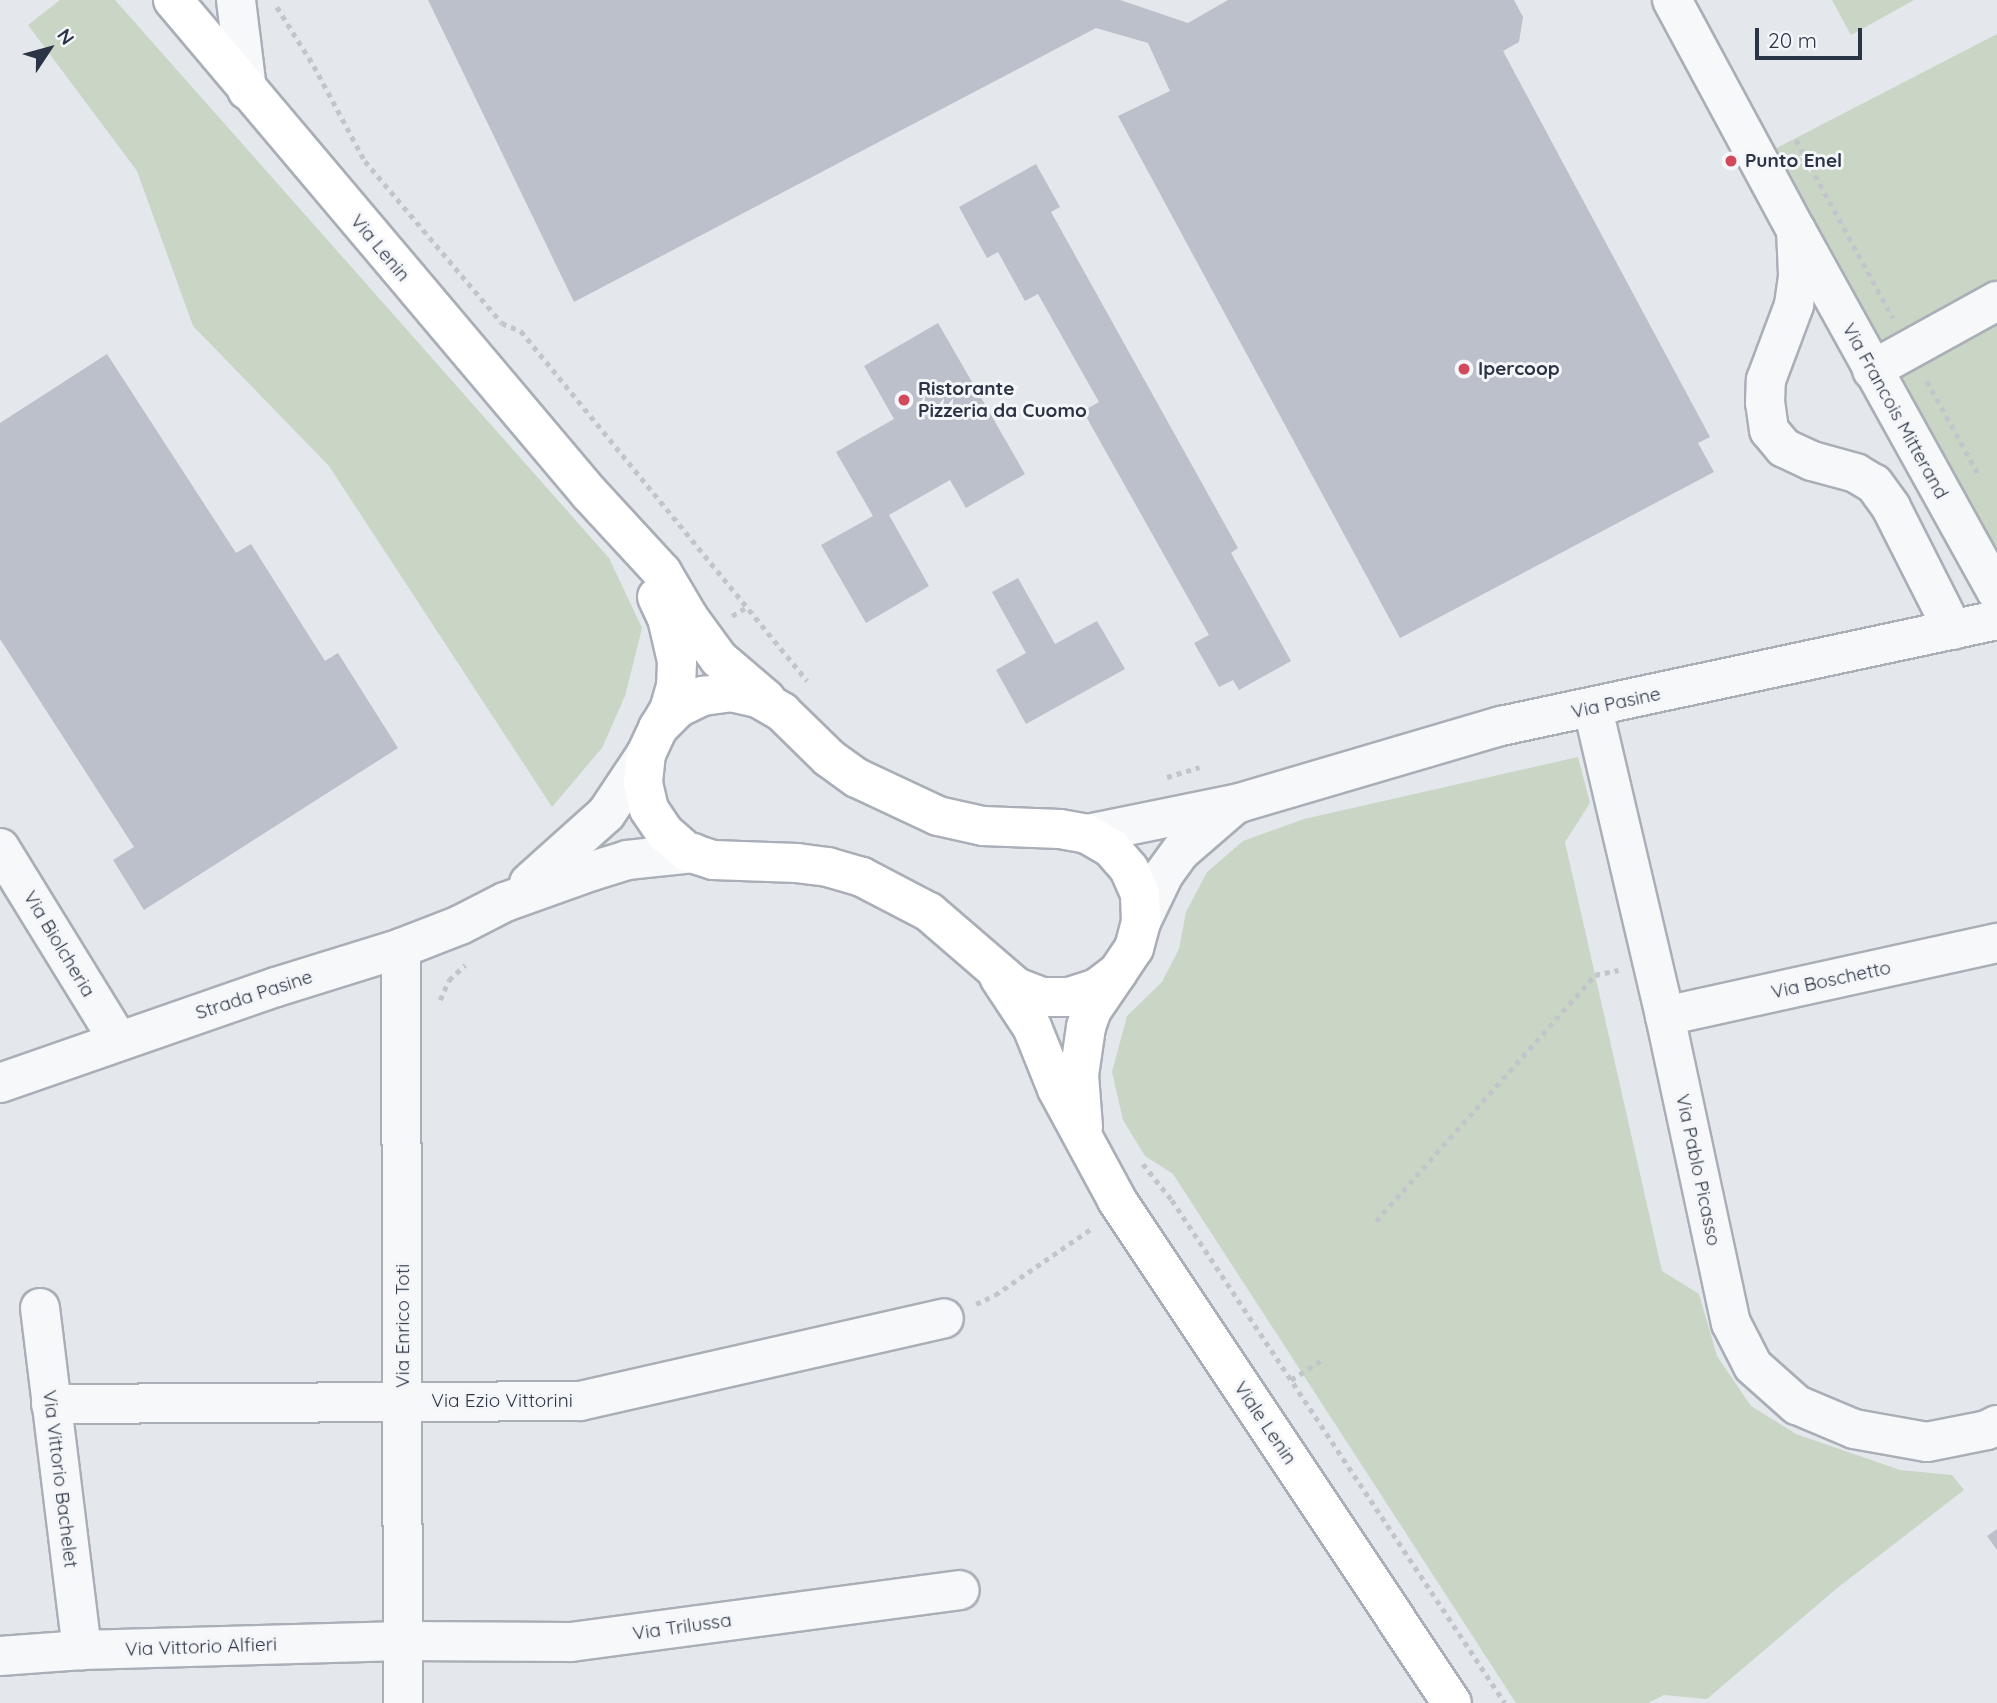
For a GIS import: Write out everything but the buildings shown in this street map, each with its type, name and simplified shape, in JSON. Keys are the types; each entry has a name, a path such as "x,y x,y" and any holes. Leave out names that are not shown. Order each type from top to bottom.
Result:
{"main road":[{"name":"Via Lenin","path":"173,0 589,493 662,572 700,635 719,659 782,712"},
{"name":"Via Lenin","path":"589,493 637,563 667,618 677,661 676,686 669,710 652,741"},
{"path":"1084,1139 1079,1075 1081,1048 1092,1010 1118,972 1134,948 1141,922 1140,894 1129,869 1111,848 1087,834 1060,829 983,826 938,816 857,778 829,758 782,712 758,698 731,692 712,695 678,708 652,741 643,782 649,809 665,833 694,853 713,860 828,867 862,877 929,912 1016,987 1042,997 1070,997 1097,988 1118,972"},
{"name":"Viale Lenin","path":"994,970 1032,1027 1057,1089 1112,1192 1452,1703"}],"street":[{"path":"236,0 247,90"},
{"name":"Via Francois Mitterand","path":"1672,0 1863,355 1997,592"},
{"name":"Via Francois Mitterand","path":"1796,230 1798,275 1789,317 1766,380 1765,402 1769,430 1784,448 1812,461 1856,473 1874,484 1902,530 1953,629"},
{"path":"1789,317 1812,315 1826,318 1863,355 1997,301"},
{"path":"1902,530 1922,543 1935,544 1948,536 1955,519"},
{"name":"Via Pasine","path":"1087,834 1239,803 1501,726 1593,709 1997,620"},
{"name":"Via Pablo Picasso","path":"1593,709 1653,961 1731,1323 1753,1366 1797,1405 1854,1429 1927,1442 1987,1430 1997,1425"},
{"path":"505,902 597,824 624,791 652,741"},
{"path":"1141,922 1164,874 1181,851 1239,803"},
{"name":"Via Biolcheria","path":"0,848 118,1040"},
{"path":"505,902 627,860 694,853"},
{"name":"Strada Pasine","path":"0,1083 118,1040 401,948 460,925 505,902"},
{"name":"Via Boschetto","path":"1665,1016 1997,943"},
{"name":"Via Enrico Toti","path":"401,948 404,1402 402,1703"},
{"name":"Via Vittorio Bachelet","path":"40,1308 82,1650"},
{"name":"Via Ezio Vittorini","path":"51,1404 580,1401 944,1318"},
{"name":"Via Trilussa","path":"402,1641 571,1642 960,1590"},
{"name":"Via Vittorio Alfieri","path":"0,1656 82,1650 402,1641"}],"path":[{"path":"274,0 314,66 365,161 502,323 521,331 813,689"},
{"path":"700,635 747,607"},
{"path":"1163,778 1200,768"},
{"path":"438,1007 449,980 475,959"},
{"path":"1376,1221 1595,975 1653,961"},
{"path":"1137,1156 1172,1200 1505,1703"},
{"path":"944,1318 995,1295 1097,1224 1109,1243 1172,1200"},
{"path":"1291,1380 1320,1361"}],"green space":[{"path":"60,0 115,0 609,558 642,628 625,696 602,748 552,807 329,466 193,326 137,171 28,25"},
{"path":"1832,0 1914,0 1851,35"},
{"path":"1997,34 1997,569 1765,154"},
{"path":"1578,757 1590,803 1565,842 1662,1271 1699,1294 1717,1356 1751,1406 1796,1434 1900,1470 1952,1475 1964,1490 1836,1589 1707,1699 1664,1695 1648,1703 1516,1703 1173,1174 1145,1156 1123,1120 1112,1072 1127,1016 1162,982 1179,949 1186,912 1207,872 1243,841 1304,819"}],"place":[{"name":"Punto Enel","path":"1731,161"},
{"name":"Ipercoop","path":"1464,369"},
{"name":"Ristorante Pizzeria da Cuomo","path":"904,400"}]}
